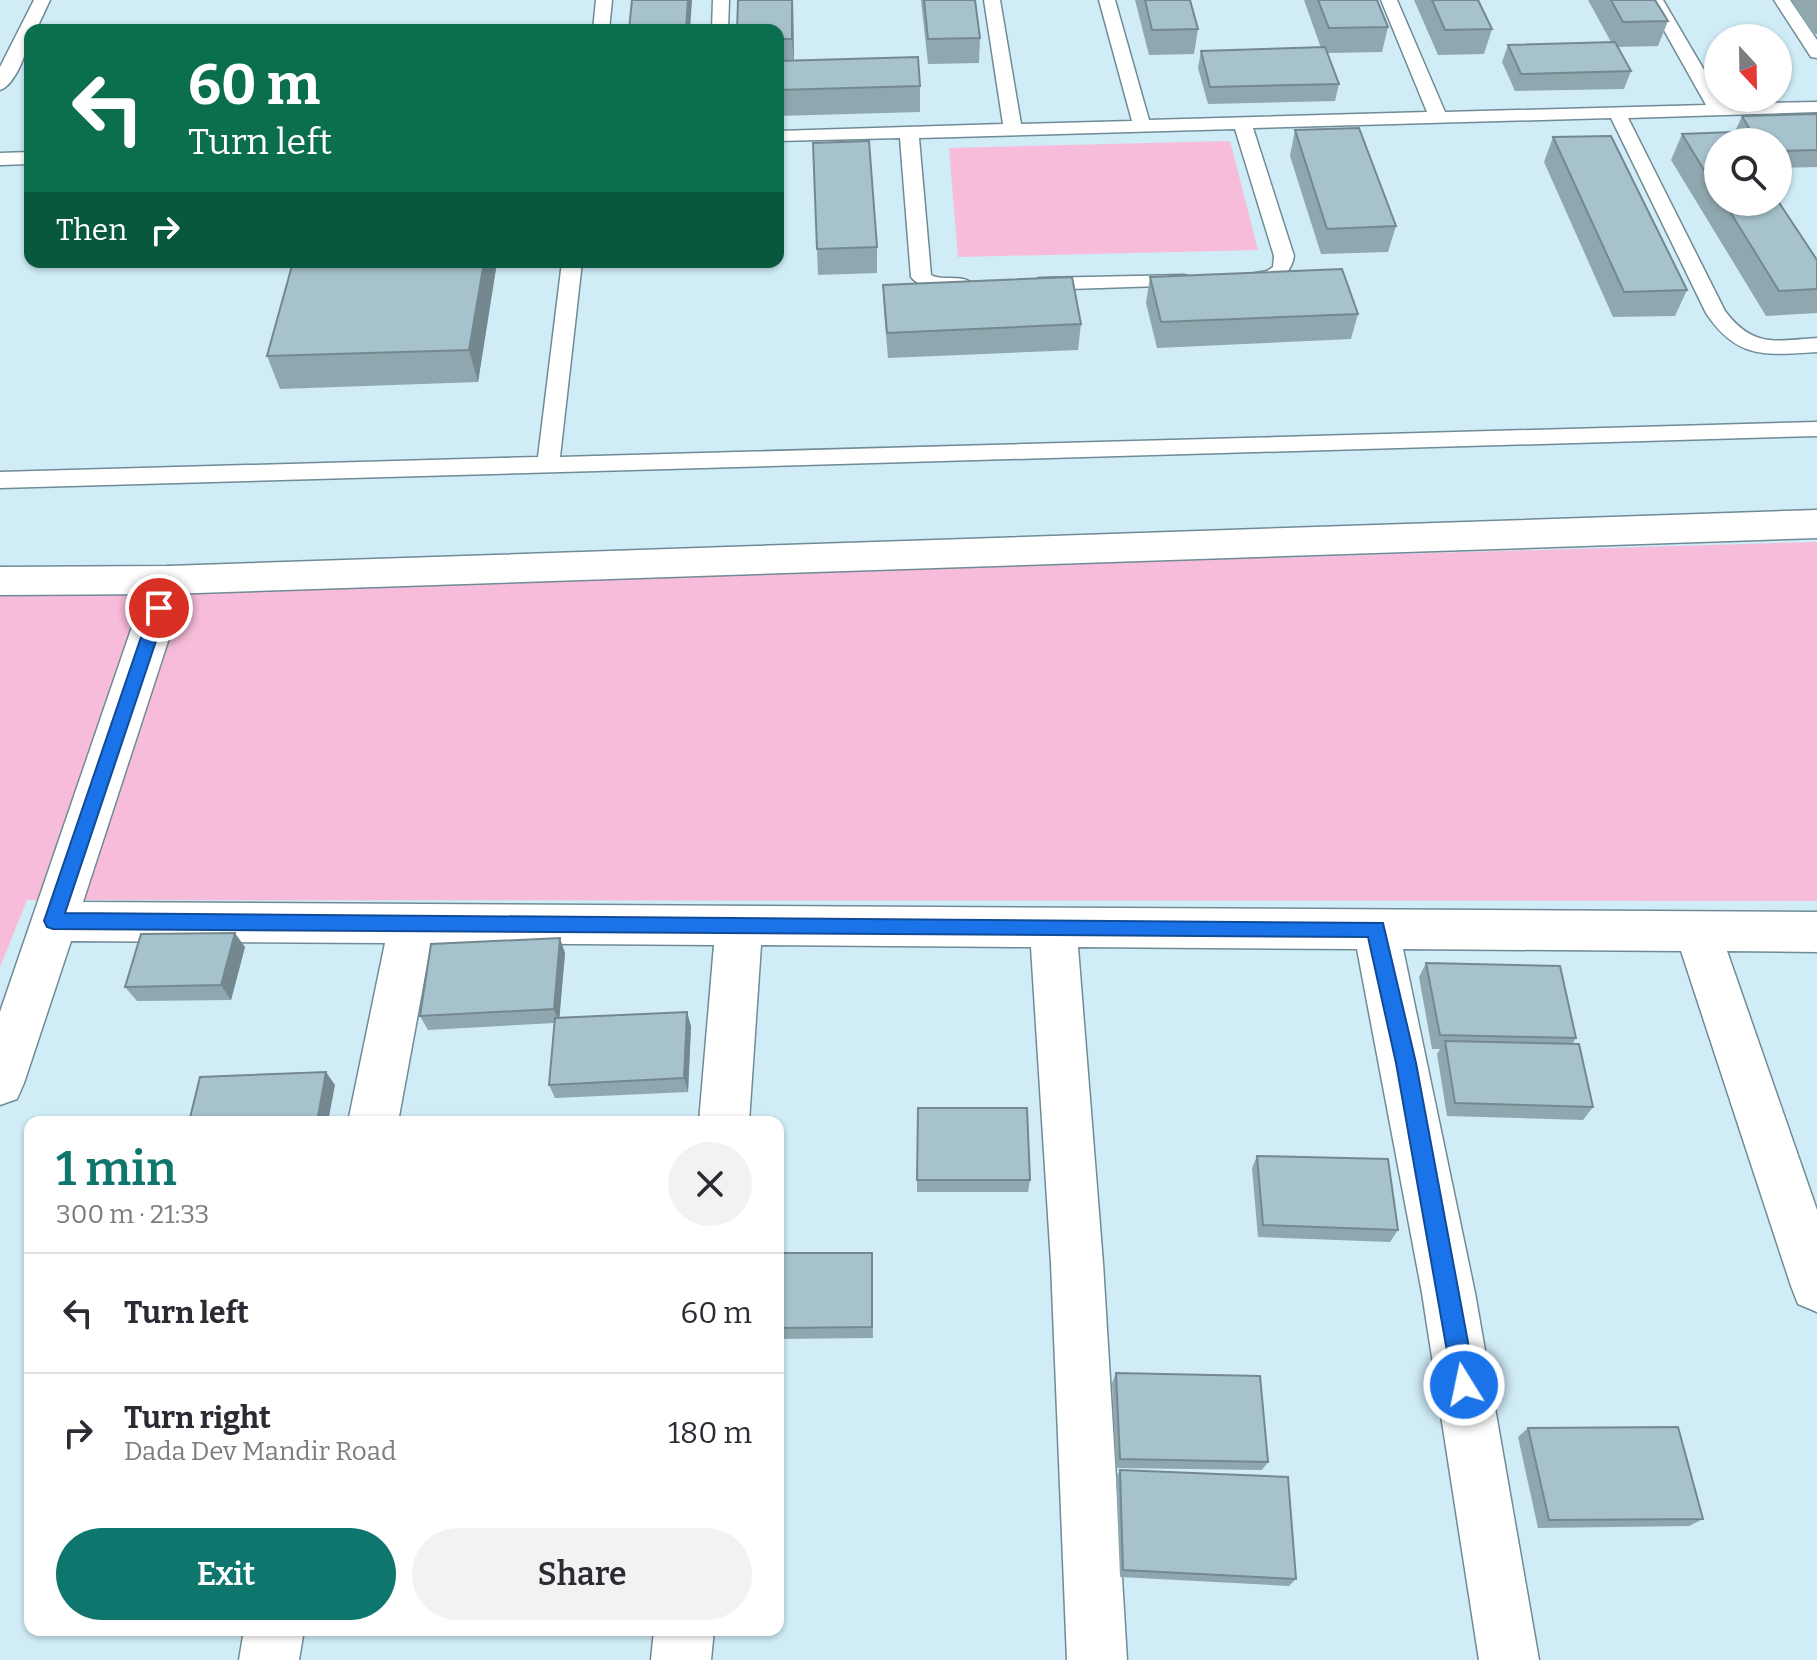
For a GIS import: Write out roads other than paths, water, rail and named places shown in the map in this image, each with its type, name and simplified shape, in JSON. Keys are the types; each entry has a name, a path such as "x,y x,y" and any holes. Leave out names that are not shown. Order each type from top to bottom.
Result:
{"street":[{"path":"0,581 168,580 1817,524"},
{"path":"0,1083 168,580"},
{"path":"53,921 1817,932"},
{"path":"374,1116 412,923"},
{"path":"724,1116 739,925"},
{"path":"1053,927 1077,1263 1097,1660"},
{"path":"1376,929 1406,1063 1470,1414 1509,1660"},
{"path":"1697,931 1817,1286"},
{"path":"269,1660 273,1636"},
{"path":"681,1660 683,1636"}],"lane":[{"path":"30,24 42,0"},
{"path":"602,24 604,0"},
{"path":"720,24 721,0"},
{"path":"992,0 1013,129"},
{"path":"1107,0 1142,126"},
{"path":"1389,0 1438,117"},
{"path":"1655,0 1704,86"},
{"path":"1782,0 1817,53"},
{"path":"0,85 24,36"},
{"path":"1792,108 1817,107"},
{"path":"784,136 1704,110"},
{"path":"1617,113 1730,334 1743,343 1759,346 1817,345"},
{"path":"1024,284 1273,276 1282,269 1284,256 1243,125"},
{"path":"909,132 921,277 930,284 978,285"},
{"path":"0,159 24,158"},
{"path":"548,465 571,268"},
{"path":"0,480 1817,429"}]}
